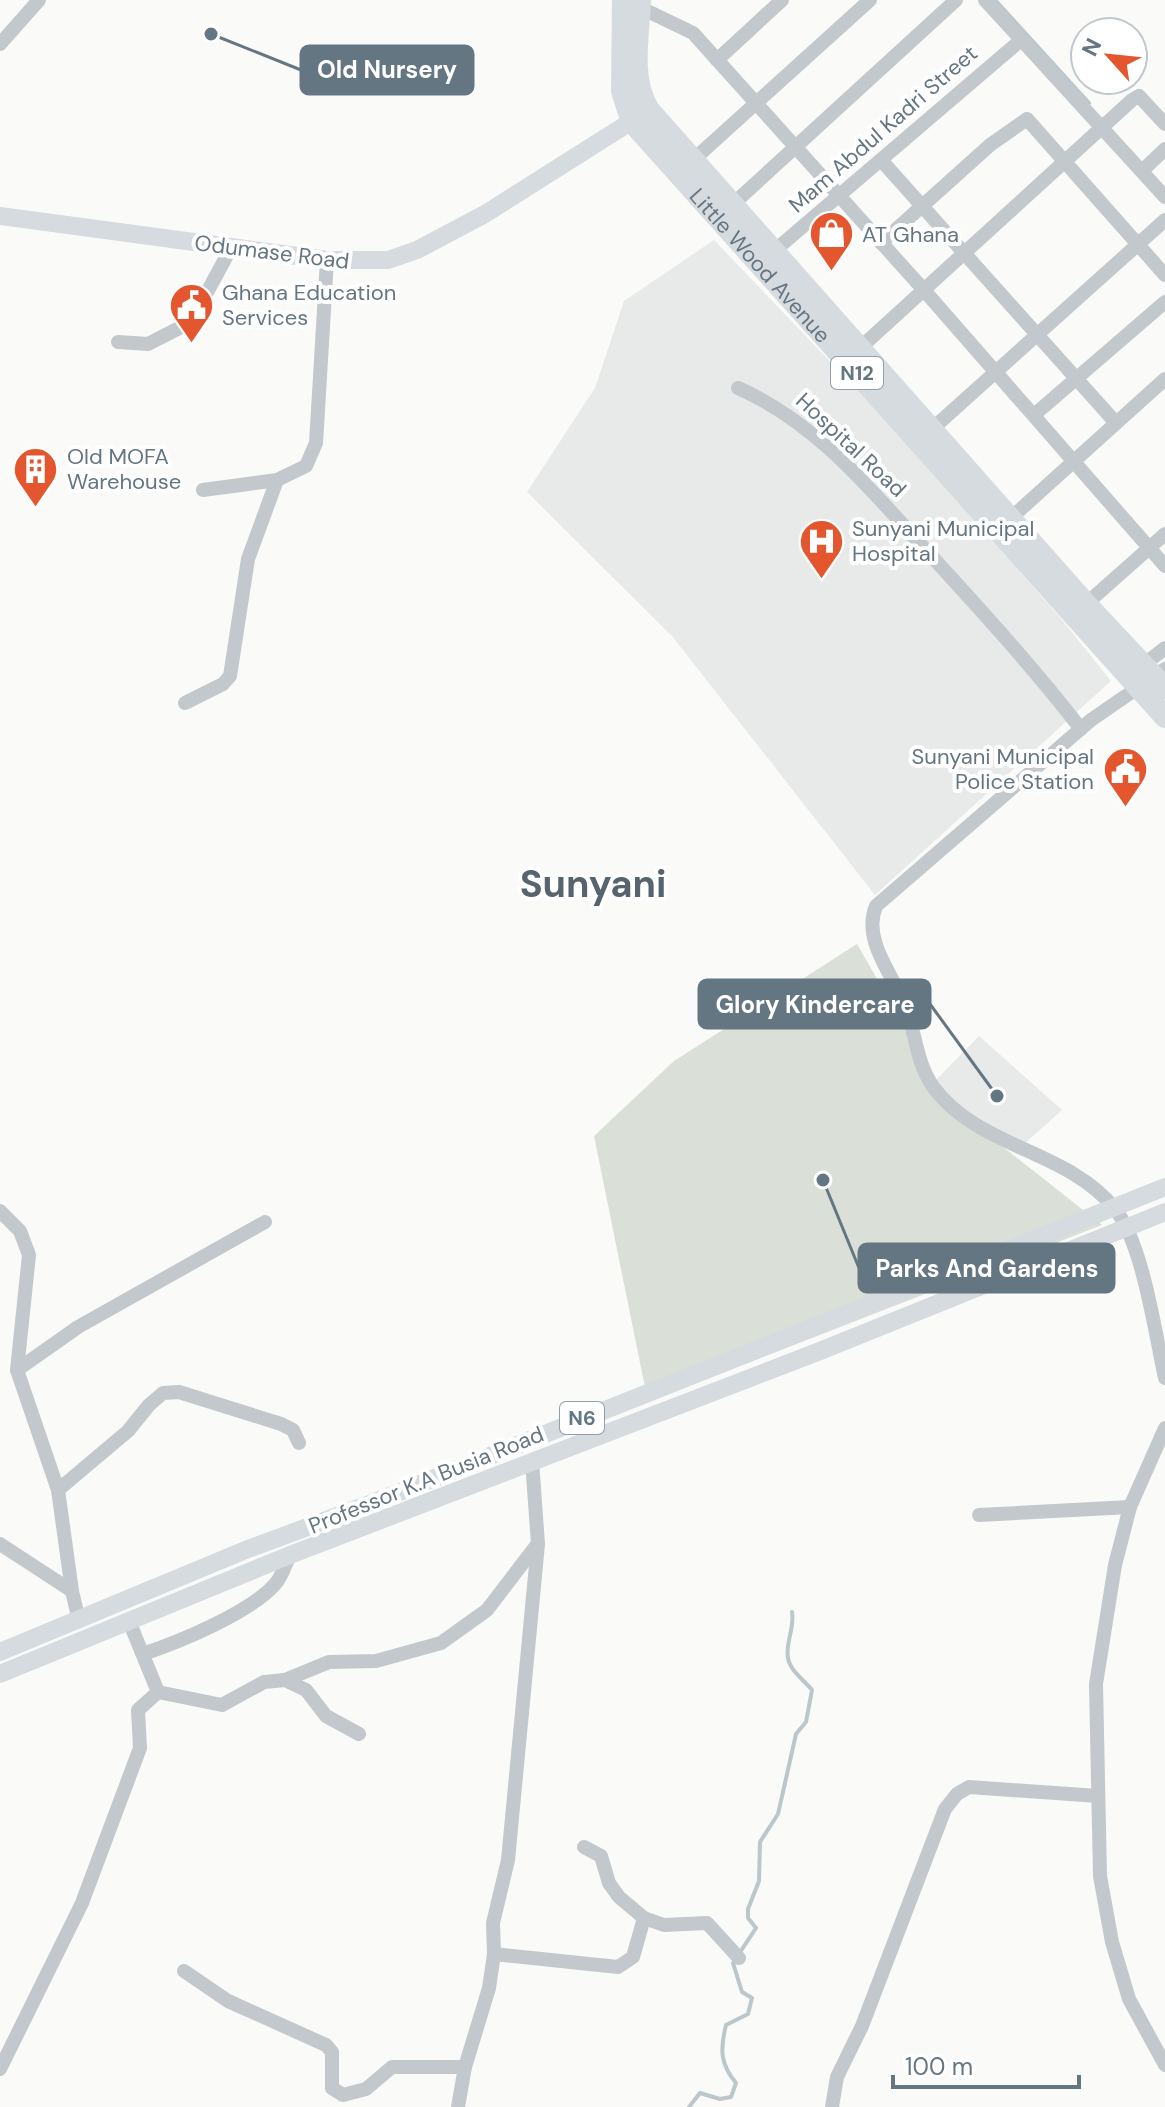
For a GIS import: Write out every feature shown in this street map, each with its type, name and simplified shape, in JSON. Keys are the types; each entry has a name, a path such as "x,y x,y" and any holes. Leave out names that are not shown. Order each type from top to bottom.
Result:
{"highway":[{"name":"Little Wood Avenue","path":"634,2 640,116 986,504 1150,677"},
{"name":"Little Wood Avenue","path":"640,116 692,161 774,251 931,430 959,474"},
{"name":"Little Wood Avenue","path":"986,504 1012,517 1150,677 1165,717"}],"main road":[{"name":"Odumase Road","path":"0,216 327,260 375,261 417,250 485,214 640,116"},
{"name":"Professor K.A Busia Road","path":"0,1652 248,1549 1165,1187"},
{"name":"Professor K.A Busia Road","path":"0,1674 290,1555 1165,1212"}],"street":[{"path":"0,44 39,0"},
{"path":"717,60 782,0"},
{"path":"692,161 870,0"},
{"path":"732,205 956,0"},
{"path":"985,0 1165,197"},
{"path":"634,2 693,33 998,373 1165,566"},
{"name":"Mam Abdul Kadri Street","path":"774,251 1021,40"},
{"path":"860,348 1139,96 1165,124"},
{"path":"881,243 990,145 1027,119 1165,275"},
{"path":"1142,171 1165,149"},
{"path":"881,160 1116,423"},
{"path":"931,430 1165,220"},
{"path":"118,342 148,344 191,322 231,248"},
{"path":"203,490 277,480 306,466 316,443 327,260"},
{"path":"1034,415 1165,302"},
{"path":"1012,517 1165,379"},
{"name":"Hospital Road","path":"738,388 775,404 796,418 855,473 1012,642 1081,729"},
{"path":"185,703 223,684 230,676 248,559 277,480"},
{"path":"1086,604 1165,534"},
{"path":"1165,648 1150,677 1081,729 876,906 871,932 905,1004 924,1073 935,1090 976,1127 1070,1172 1115,1209 1126,1228 1145,1288 1165,1378"},
{"path":"0,1211 20,1231 29,1255 17,1370 58,1490 79,1621"},
{"path":"17,1370 78,1327 265,1222"},
{"path":"58,1490 128,1431 163,1393 179,1392 281,1424 293,1430 299,1443"},
{"path":"1165,1428 1130,1507 1115,1565 1096,1684 1100,1876 1118,1968 1129,1999 1165,2065"},
{"path":"458,2107 465,2067 483,2015 494,1954 493,1923 508,1860 538,1544 532,1461"},
{"path":"979,1515 1130,1507"},
{"path":"158,1692 222,1705 264,1682 285,1680 329,1662 376,1661 441,1643 487,1610 538,1544"},
{"path":"0,1545 72,1591"},
{"path":"143,1654 211,1627 261,1594 276,1583 290,1555"},
{"path":"129,1621 158,1692"},
{"path":"285,1680 306,1690 326,1716 359,1734"},
{"path":"0,2069 82,1903 140,1748 138,1710 158,1692"},
{"path":"832,2107 837,2077 862,2026 945,1809 957,1794 969,1787 1098,1796"},
{"path":"584,1847 601,1856 609,1883 644,1918 664,1925 707,1923 739,1958"},
{"path":"494,1954 618,1967 633,1957 644,1918"},
{"path":"184,1971 228,2001 326,2045 332,2052 332,2088 343,2095 366,2089 392,2067 465,2067"}],"shaded area":[{"name":"Sunyani Municipal Hospital","path":"714,240 888,422 1063,621 1111,681 875,895 672,636 527,492 595,388 624,301"},
{"path":"857,944 912,1040 931,1090 1102,1225 648,1402 594,1136 674,1061"},
{"path":"979,1036 1062,1110 1022,1146 976,1125 934,1082"}],"waterway":[{"path":"995,0 1089,103"},
{"path":"689,2107 700,2093 720,2099 731,2097 736,2083 724,2063 724,2034 726,2025 748,2014 752,1998 742,1992 733,1963 756,1928 748,1918 748,1909 759,1881 760,1842 778,1814 796,1734 806,1722 812,1690 789,1663 792,1612"}],"place":[{"name":"Old Nursery","path":"211,34"},
{"name":"AT Ghana","path":"831,273"},
{"name":"Ghana Education Services","path":"191,344"},
{"name":"Old MOFA Warehouse","path":"36,508"},
{"name":"Sunyani Municipal Hospital","path":"821,580"},
{"name":"Sunyani Municipal Police Station","path":"1125,808"},
{"name":"Glory Kindercare","path":"997,1096"},
{"name":"Parks And Gardens","path":"823,1180"}],"district":[{"name":"Sunyani","path":"593,884"}]}
